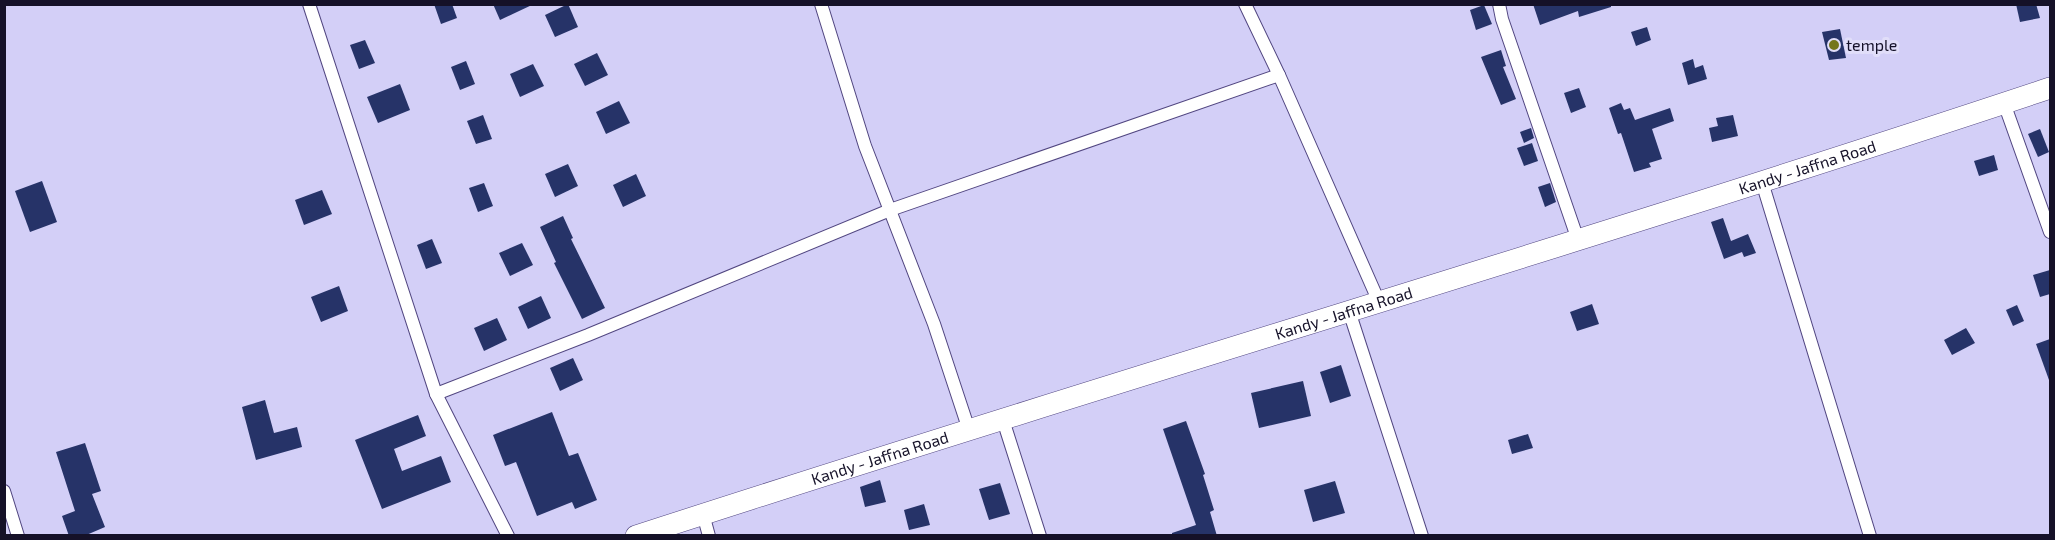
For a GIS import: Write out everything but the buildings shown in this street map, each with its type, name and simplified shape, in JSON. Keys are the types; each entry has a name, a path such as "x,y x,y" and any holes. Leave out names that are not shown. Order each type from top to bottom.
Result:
{"highway":[{"name":"Kandy - Jaffna Road","path":"636,536 1762,182 2050,88"}],"street":[{"path":"309,4 436,394 508,536"},
{"path":"821,4 865,146 934,324 969,430"},
{"path":"1245,4 1279,75 1379,302"},
{"path":"1499,4 1502,19 1578,240"},
{"path":"436,394 599,331 890,210 1279,75"},
{"path":"2004,103 2050,232"},
{"path":"1762,182 1870,536"},
{"path":"1349,311 1422,536"},
{"path":"1003,420 1040,536"},
{"path":"4,491 18,536"},
{"path":"703,514 709,536"}],"place":[{"name":"temple","path":"1834,45"}]}
